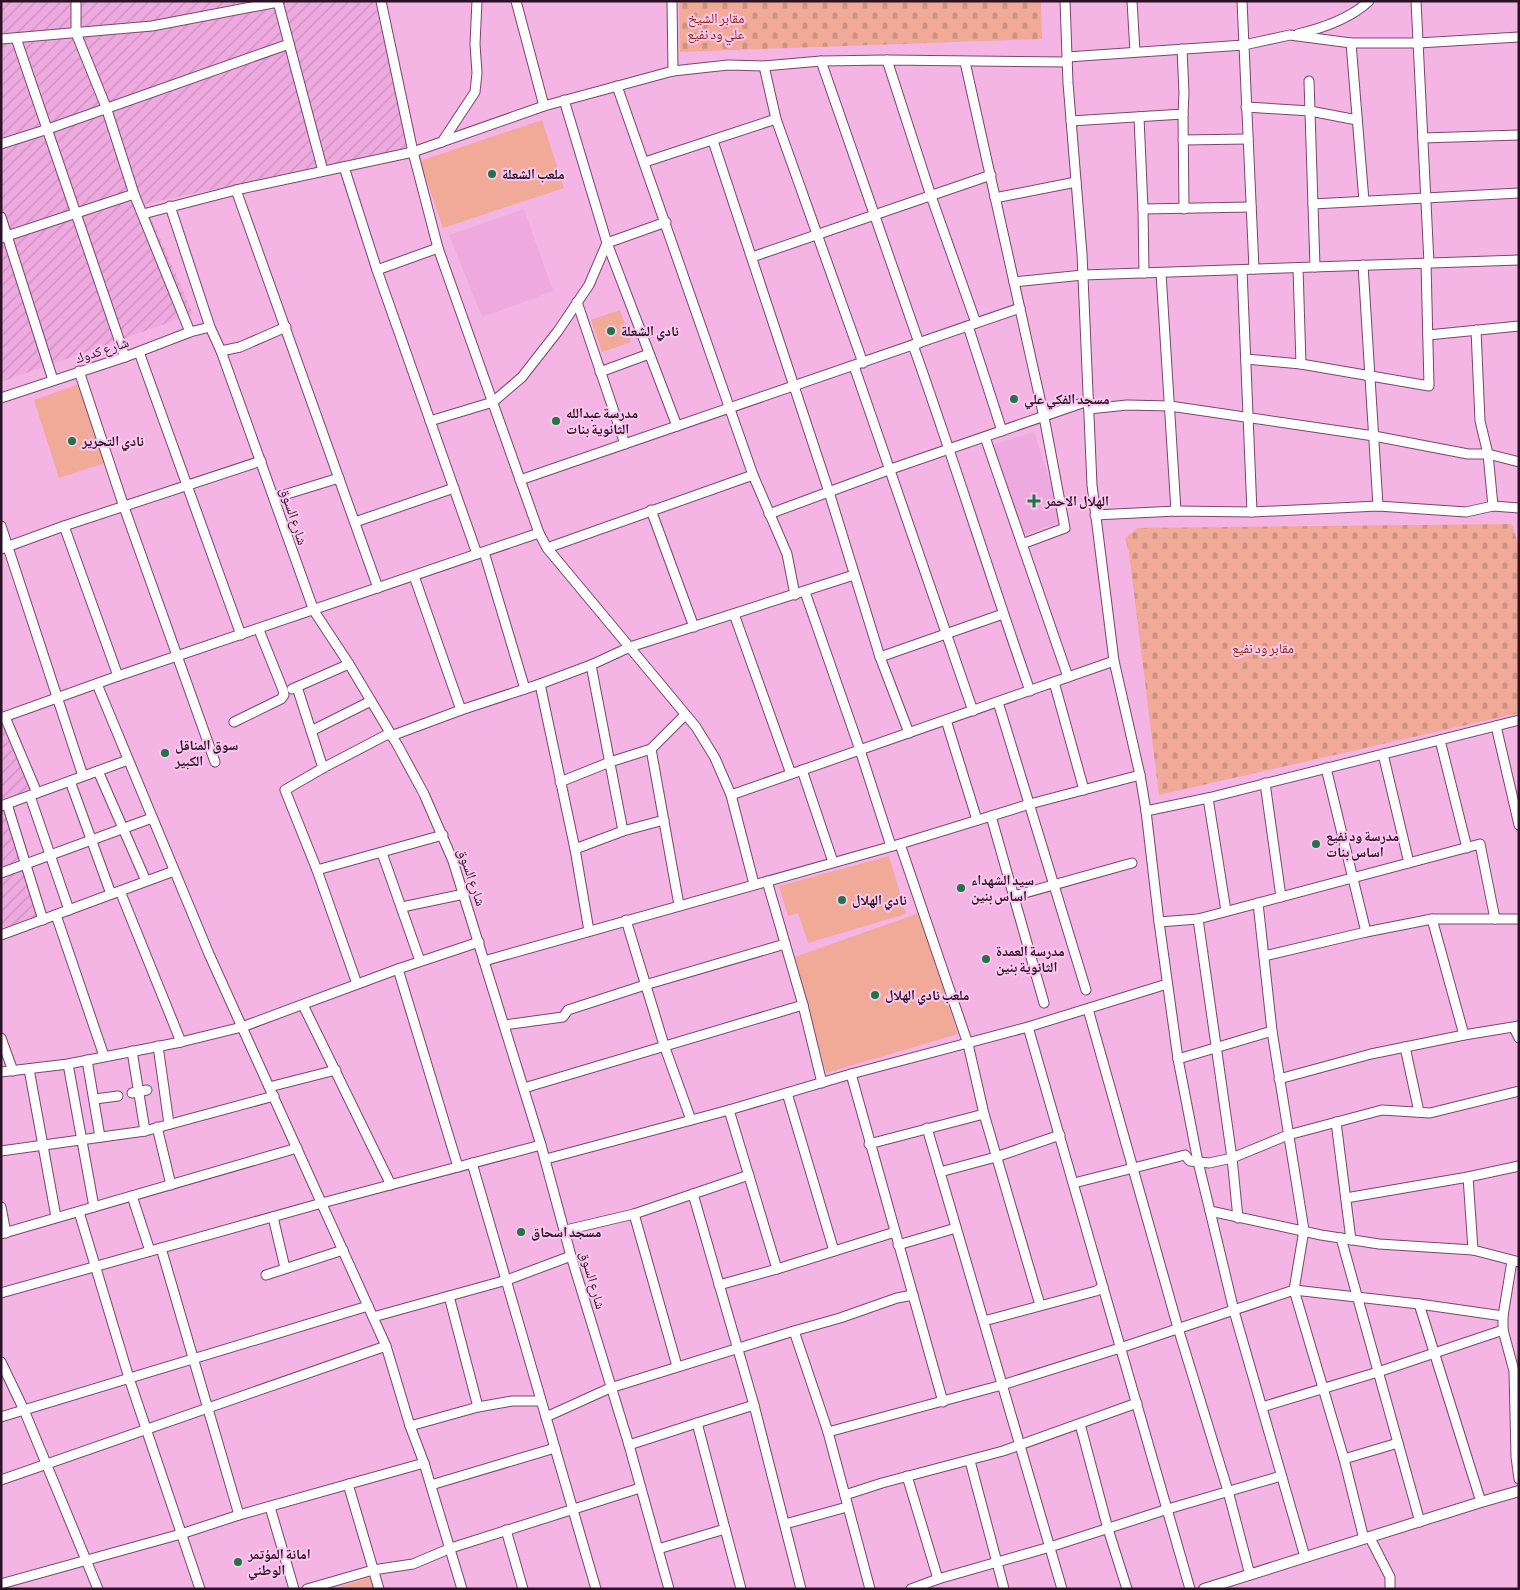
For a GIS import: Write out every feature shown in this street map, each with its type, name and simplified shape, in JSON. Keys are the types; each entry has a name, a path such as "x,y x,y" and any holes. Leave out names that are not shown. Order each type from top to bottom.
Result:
{"main road":[{"path":"1204,1589 1481,1502 1519,1492"}],"street":[{"path":"76,1 76,33 106,107 134,194 190,332"},
{"path":"381,1 414,152 438,248 539,534 547,548 696,727 715,758 731,796 754,884"},
{"path":"442,142 475,92 477,73 475,44 477,1"},
{"path":"516,1 544,106"},
{"path":"672,1 673,71"},
{"path":"1065,1 1071,121 1083,275 1092,485 1114,661 1140,775 1178,1059 1198,1162 1234,1312 1305,1557"},
{"path":"1132,1 1135,52"},
{"path":"1242,1 1254,269"},
{"path":"142,214 236,190 414,152 544,106 673,71 728,65 764,66 821,61 965,62 1067,60 1135,52 1244,44 1322,28 1361,8 1369,1"},
{"path":"1246,359 1302,364 1429,386 1426,197 1416,1"},
{"path":"1,39 152,26 278,2 323,171"},
{"path":"1290,35 1352,43 1519,37"},
{"path":"16,38 126,357"},
{"path":"1352,43 1364,201"},
{"path":"1,144 289,44"},
{"path":"1182,49 1184,209"},
{"path":"887,60 972,324 1002,431"},
{"path":"821,61 875,215 1003,614 1030,691"},
{"path":"965,62 1044,417 1065,528 1022,544"},
{"path":"764,66 776,119 818,234 891,469 973,711"},
{"path":"1309,81 1315,267"},
{"path":"617,86 753,475 787,554 795,595"},
{"path":"564,100 607,243 677,426"},
{"path":"1246,107 1310,111 1357,120"},
{"path":"1071,121 1183,114"},
{"path":"1139,117 1144,273"},
{"path":"645,162 776,119"},
{"path":"1423,138 1519,135"},
{"path":"1183,140 1248,139"},
{"path":"713,141 829,492 880,657 909,733"},
{"path":"344,167 430,421 454,488 481,553 525,689"},
{"path":"752,257 991,176"},
{"path":"996,198 1076,182"},
{"path":"236,190 378,588"},
{"path":"1313,204 1519,193"},
{"path":"4,237 134,194"},
{"name":"شارع السوق","path":"170,206 210,328 221,351 314,611 371,701 424,794 443,835 464,894 542,1145 572,1256 610,1388 629,1445 669,1589"},
{"path":"1143,209 1251,207"},
{"path":"1,217 4,237 53,380"},
{"path":"430,421 493,402 522,377 558,332 589,285 607,243 666,222"},
{"path":"378,270 438,248"},
{"path":"1014,282 1083,275 1519,260"},
{"path":"1364,265 1378,506"},
{"path":"1298,268 1302,364"},
{"path":"1242,270 1252,512"},
{"path":"1162,273 1176,511"},
{"path":"577,302 625,444"},
{"path":"520,480 1020,308"},
{"path":"1428,335 1519,326"},
{"path":"221,351 240,347 286,327"},
{"name":"شارع كدوك","path":"1,398 126,357 190,332 210,328"},
{"path":"1476,330 1480,421 1488,454 1493,506"},
{"path":"139,352 241,635"},
{"path":"600,372 649,354"},
{"path":"79,371 124,507 215,762"},
{"path":"769,514 1002,431 1089,405 1170,406 1248,419 1374,436 1468,454 1488,454 1519,462"},
{"path":"985,437 1068,677"},
{"path":"5,548 64,526 261,461"},
{"path":"547,548 753,475"},
{"path":"274,498 339,478"},
{"path":"355,522 454,488"},
{"path":"1095,515 1176,511 1252,512 1378,506 1466,512 1493,506 1519,508"},
{"path":"651,510 694,627"},
{"path":"1,526 5,548 58,698 83,776"},
{"path":"64,526 118,676"},
{"path":"69,910 50,855 33,795 3,717 118,676 539,534"},
{"path":"358,984 317,870 284,790 322,768 390,735 540,684 591,665 630,647 854,575"},
{"path":"414,576 461,710"},
{"path":"806,592 860,750 968,1044 984,1114 1040,1305"},
{"path":"734,614 791,774"},
{"path":"880,657 1003,614"},
{"path":"234,722 281,699 284,692 259,630"},
{"path":"731,796 1114,661"},
{"path":"284,692 349,664"},
{"path":"591,665 623,831"},
{"path":"1054,682 1084,790"},
{"path":"97,684 174,871 242,1028 386,1346 410,1426 451,1548 462,1589"},
{"path":"540,684 575,849 589,931"},
{"path":"297,687 322,768"},
{"path":"311,731 371,701"},
{"path":"998,702 1086,990"},
{"path":"560,782 610,762 651,749 685,715"},
{"path":"946,720 977,820"},
{"path":"1146,811 1208,798 1519,720"},
{"path":"1496,726 1519,825"},
{"path":"1440,740 1467,848"},
{"path":"651,749 680,905"},
{"path":"1383,754 1409,863"},
{"path":"43,920 26,864 3,806 128,760"},
{"path":"1326,768 1366,932"},
{"path":"802,770 833,862"},
{"path":"98,771 146,881"},
{"path":"484,961 895,845 1030,804 1140,775"},
{"path":"70,781 91,840 181,1042"},
{"path":"1265,783 1281,897"},
{"path":"1208,798 1226,911"},
{"path":"991,816 1044,1003"},
{"path":"1,873 152,818"},
{"path":"575,849 623,831 664,820"},
{"path":"317,870 443,835"},
{"path":"1159,922 1198,918 1480,844 1495,919"},
{"path":"382,853 420,961"},
{"path":"1014,896 1132,863"},
{"path":"2,933 43,920 174,871"},
{"path":"767,881 803,1005 822,1082"},
{"path":"402,907 464,894"},
{"path":"1258,903 1272,1032 1304,1230 1294,1290 1367,1538 1390,1577 1390,1589"},
{"path":"56,915 104,1056"},
{"path":"1198,918 1232,1158 1238,1218"},
{"path":"1432,918 1464,1035"},
{"path":"1264,956 1432,918 1519,919"},
{"path":"626,920 664,1045 690,1120"},
{"path":"1,1072 68,1064 242,1028 420,961 479,942"},
{"path":"504,1025 563,1016 568,1010 645,985 786,944"},
{"path":"398,969 458,1167"},
{"path":"546,1159 729,1110 850,1074 1028,1028 1167,984"},
{"path":"303,1005 391,1185"},
{"path":"524,1088 803,1005"},
{"path":"1088,1009 1178,1328 1228,1491 1250,1575"},
{"path":"1279,1079 1372,1054 1464,1035 1516,1027 1519,1038"},
{"path":"1028,1028 1190,1589"},
{"path":"1178,1059 1272,1032"},
{"path":"1,1038 13,1071"},
{"path":"145,1131 147,1090 158,1046"},
{"path":"1404,1047 1419,1112"},
{"path":"132,1051 147,1090 169,1124"},
{"path":"87,1060 100,1137"},
{"path":"68,1064 94,1208"},
{"path":"29,1068 56,1217"},
{"path":"270,1087 336,1070"},
{"path":"850,1074 943,1402"},
{"path":"1074,1183 1185,1155 1190,1161 1209,1163 1232,1158 1288,1135 1382,1110 1430,1113 1519,1091"},
{"path":"787,1093 834,1252"},
{"path":"95,1099 118,1096"},
{"path":"1,1152 145,1131 274,1096"},
{"path":"729,1110 777,1269"},
{"path":"869,1144 984,1114"},
{"path":"1336,1122 1351,1240"},
{"path":"158,1127 171,1185"},
{"path":"927,1128 1062,1589"},
{"path":"940,1172 996,1157 1060,1135"},
{"path":"1,1292 322,1203 542,1145"},
{"path":"1,1207 4,1233 297,1148"},
{"path":"472,1163 596,1589"},
{"path":"1346,1198 1468,1177 1519,1166"},
{"path":"566,1230 634,1214 749,1175"},
{"path":"1468,1177 1472,1250"},
{"path":"693,1194 754,1406 786,1524 801,1589"},
{"path":"132,1196 150,1251"},
{"path":"1210,1211 1351,1240 1380,1244 1472,1250 1515,1262 1503,1316 1503,1330 1514,1371 1516,1456 1519,1478"},
{"path":"79,1212 129,1378 200,1589"},
{"path":"634,1214 678,1366"},
{"path":"273,1217 285,1268"},
{"path":"898,1245 956,1228"},
{"path":"719,1285 834,1252 895,1232"},
{"path":"1341,1238 1420,1522"},
{"path":"161,1248 239,1514"},
{"path":"266,1274 343,1250"},
{"path":"373,1317 506,1280 572,1256"},
{"path":"984,1321 1096,1291 1103,1287"},
{"path":"828,1432 1002,1385 1178,1328 1234,1312 1294,1290 1419,1304 1503,1316"},
{"path":"546,1417 610,1388 840,1318 897,1298 912,1295"},
{"path":"448,1296 478,1407"},
{"path":"1419,1304 1481,1502"},
{"path":"1,1417 368,1306"},
{"path":"1262,1407 1378,1372 1503,1330"},
{"path":"794,1331 828,1432 870,1589"},
{"path":"1,1480 207,1410 386,1346"},
{"path":"1,1362 24,1410 98,1589"},
{"path":"410,1426 478,1407 512,1401 541,1401"},
{"path":"845,1495 907,1476 970,1460 1137,1403"},
{"path":"629,1445 754,1406"},
{"path":"697,1424 742,1589"},
{"path":"1080,1424 1108,1529 1127,1589"},
{"path":"1344,1459 1398,1443"},
{"path":"431,1485 556,1448"},
{"path":"970,1460 1004,1589"},
{"path":"1,1584 181,1534 239,1514 424,1463"},
{"path":"907,1476 938,1579"},
{"path":"911,1589 938,1579 1282,1476"},
{"path":"348,1484 379,1589"},
{"path":"307,1589 373,1570 413,1564 451,1548 640,1488"},
{"path":"786,1524 848,1506"},
{"path":"270,1507 294,1589"},
{"path":"658,1548 725,1529"},
{"path":"506,1530 523,1589"}],"shaded area":[{"path":"1,1 375,1 408,148 145,204 193,314 1,382"},
{"path":"524,209 553,291 482,317 449,235"},
{"name":"الهلال الاحمر","path":"1034,432 1063,521 1022,535 993,445"},
{"path":"8,726 33,791 2,801 1,729"},
{"path":"7,816 22,863 1,870 1,818"},
{"path":"24,867 39,918 7,933 1,919 1,877"}],"green space":[{"name":"مقابر الشيخ علي ود نفيع","path":"679,1 1041,1 1042,39 680,52"},
{"name":"ملعب الشعلة","path":"542,120 564,188 443,228 420,161"},
{"name":"نادي الشعلة","path":"620,310 631,342 602,352 591,320"},
{"name":"نادي التحرير","path":"79,384 105,463 59,478 34,400"},
{"name":"مقابر ود نفيع","path":"1512,524 1519,548 1519,713 1159,795 1129,553 1125,538 1138,528"},
{"name":"نادي الهلال","path":"889,856 906,914 808,943 798,913 788,916 779,886"},
{"name":"ملعب نادي الهلال","path":"919,913 958,1034 826,1073 795,957"},
{"path":"374,1576 377,1589 332,1589"}],"place":[{"name":"ملعب الشعلة","path":"492,174"},
{"name":"نادي الشعلة","path":"611,331"},
{"name":"مسجد الفكي علي","path":"1014,399"},
{"name":"مدرسة عبدالله الثانوية بنات","path":"556,421"},
{"name":"نادي التحرير","path":"72,441"},
{"name":"الهلال الاحمر","path":"1034,501"},
{"name":"سوق المناقل الكبير","path":"165,753"},
{"name":"مدرسة ود نفيع اساس بنات","path":"1316,844"},
{"name":"سيد الشهداء اساس بنين","path":"961,888"},
{"name":"نادي الهلال","path":"842,900"},
{"name":"مدرسة العمدة الثانوية بنين","path":"986,959"},
{"name":"ملعب نادي الهلال","path":"875,995"},
{"name":"مسجد اسحاق","path":"521,1232"},
{"name":"امانة المؤتمر الوطني","path":"238,1562"}]}
